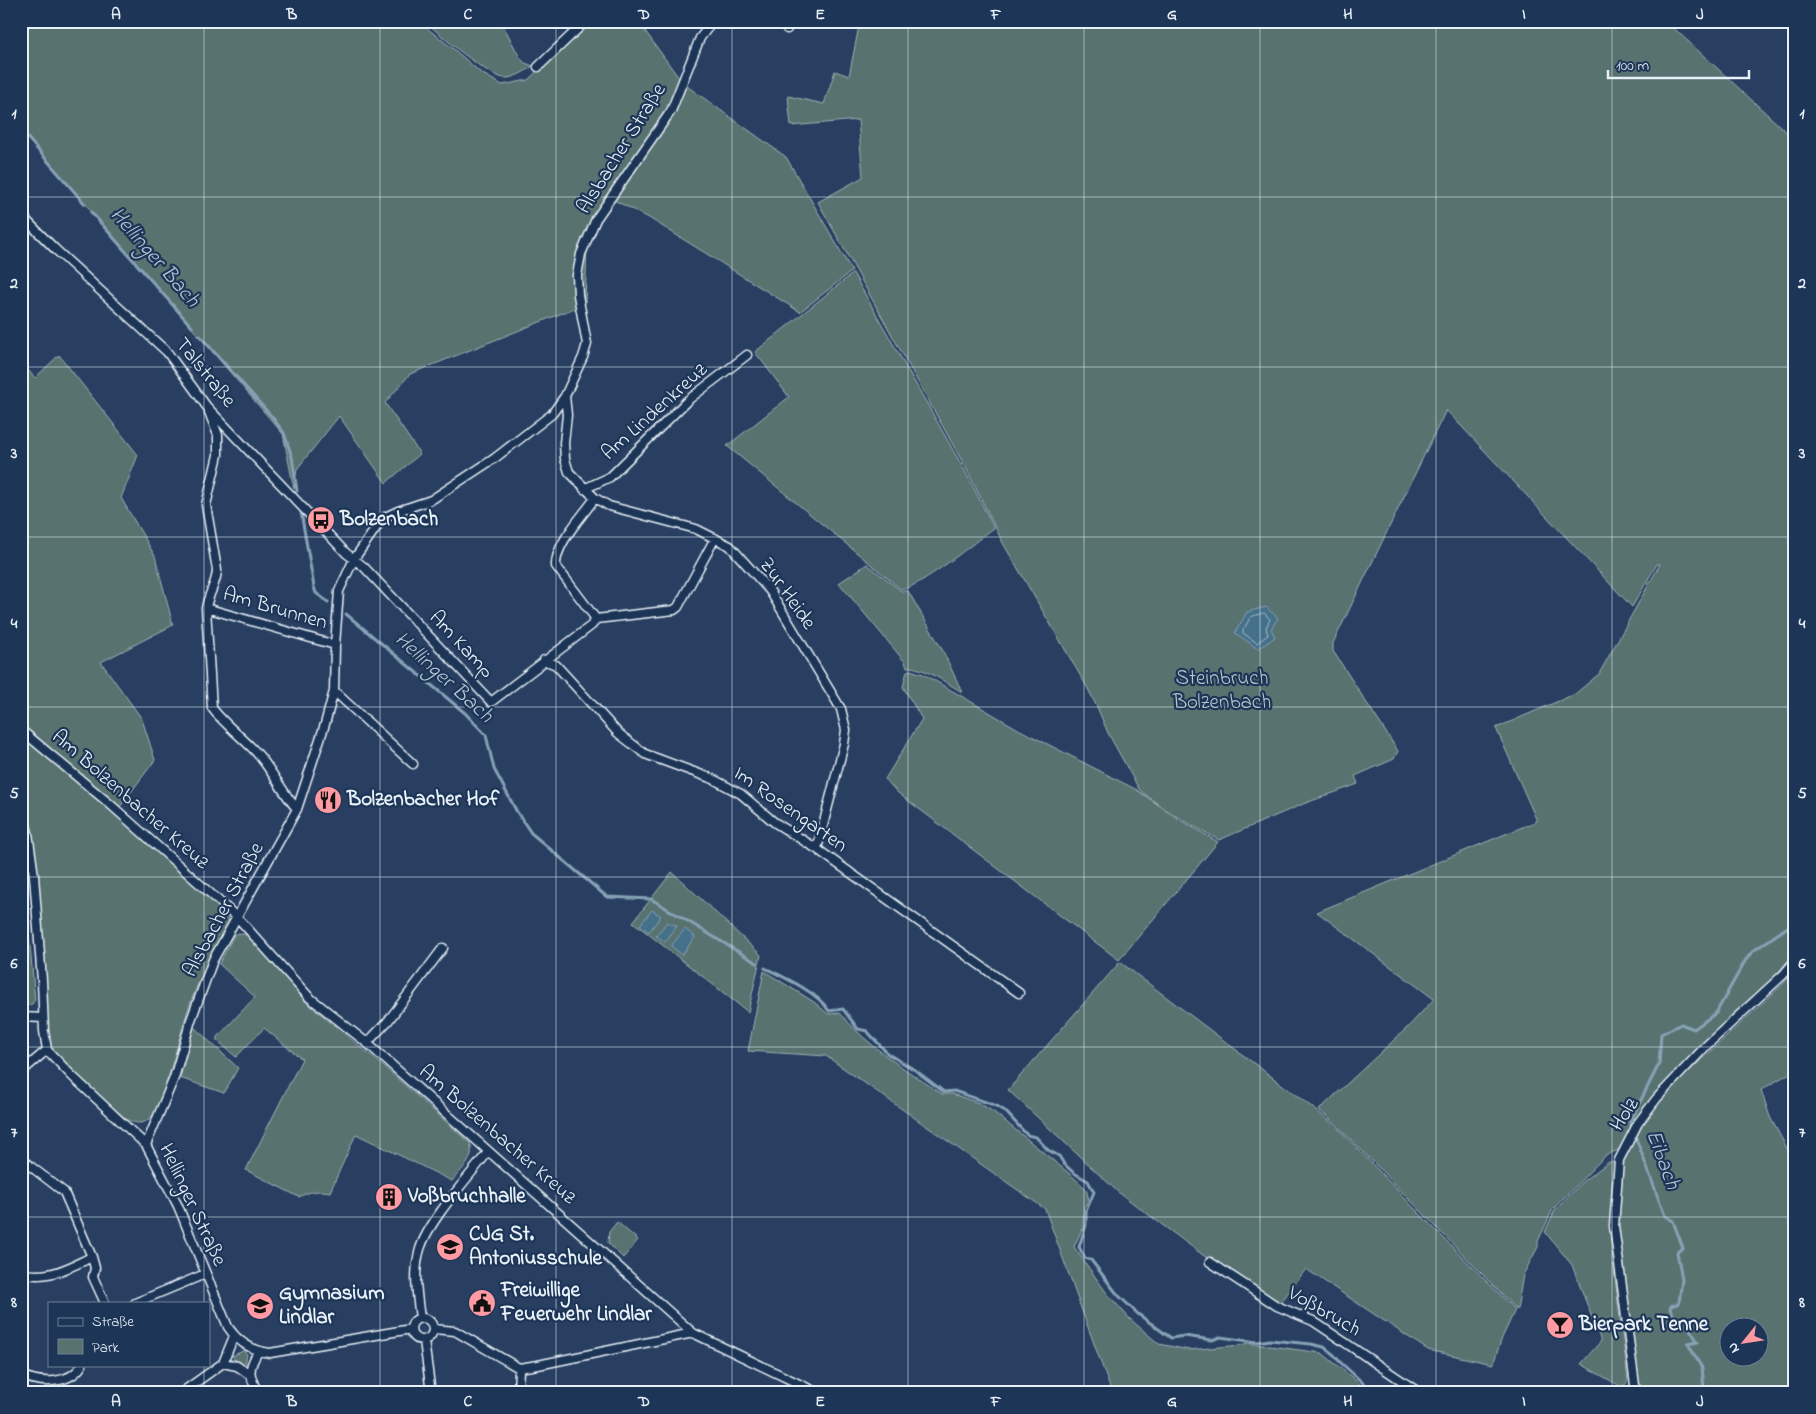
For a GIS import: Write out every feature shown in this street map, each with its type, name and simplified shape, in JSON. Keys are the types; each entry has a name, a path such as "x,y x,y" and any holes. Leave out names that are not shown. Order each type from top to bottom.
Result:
{"street":[{"path":"538,67 586,21"},
{"name":"Alsbacher Straße","path":"146,1145 174,1078 191,1020 213,960 298,808 334,691 339,591 354,559 383,518 431,500 496,458 552,414 565,396 587,344 578,295 577,275 582,254 596,219 671,111 700,38 713,21"},
{"name":"Talstraße","path":"21,215 55,249 160,344 206,407 346,553 354,559"},
{"name":"Am Lindenkreuz","path":"584,489 610,477 678,408 747,355"},
{"name":"Zur Heide","path":"565,396 567,415 564,443 568,472 584,489 609,506 696,529 730,546 770,591 841,709 846,730 844,744 817,849"},
{"path":"206,407 218,435 218,455 206,505 217,570 217,577 208,597 206,608 212,708 220,719 261,757 286,796 298,808"},
{"path":"595,498 560,547 556,556 556,566 596,619 674,610 678,607 715,538"},
{"name":"Am Kamp","path":"354,559 364,567 491,702 592,625 596,619"},
{"name":"Am Brunnen","path":"206,608 335,644"},
{"name":"Im Rosengarten","path":"544,660 556,665 618,733 646,754 713,779 741,794 774,822 817,849 1019,993"},
{"path":"334,691 413,764"},
{"name":"Am Bolzenbacher Kreuz","path":"21,730 111,804 238,918 309,997 367,1043 693,1333 818,1393"},
{"path":"21,808 28,833 34,876 43,1018 47,1050 21,1072"},
{"path":"367,1043 388,1021 444,948"},
{"name":"Holz","path":"1636,1393 1614,1226 1619,1160 1638,1123 1657,1098 1707,1045 1783,975 1795,961"},
{"path":"21,1016 43,1018"},
{"name":"Hellinger Straße","path":"47,1050 146,1145 178,1206 228,1328 234,1336 258,1352"},
{"path":"420,1318 416,1282 420,1248 436,1218 488,1152"},
{"path":"21,1159 64,1192 92,1257 95,1268 93,1277 105,1302"},
{"path":"21,1273 35,1276 53,1274 92,1257"},
{"name":"Voßbruch","path":"1210,1262 1277,1306 1313,1322 1420,1393"},
{"path":"137,1302 205,1274"},
{"path":"420,1318 428,1319 434,1329 432,1335 424,1341 417,1339 411,1329 414,1322 420,1318"},
{"path":"250,1375 252,1362 258,1352 270,1353 411,1329"},
{"path":"434,1329 455,1331 519,1368 693,1333"},
{"path":"181,1393 223,1363 234,1336"},
{"path":"424,1341 431,1393"},
{"path":"223,1363 237,1366 250,1375 258,1393"},
{"path":"21,1375 41,1381 56,1381 72,1377 81,1366"},
{"path":"518,1393 519,1368"}],"green space":[{"path":"29,21 418,21 481,73 502,85 528,80 589,21 638,21 681,81 669,110 609,198 587,246 585,304 410,374 385,403 420,454 386,483 339,416 297,469 294,489 283,434 21,129 21,26"},
{"path":"425,21 501,21 520,58 525,63 533,66 511,77 496,76 463,54"},
{"path":"562,21 581,21 569,33"},
{"name":"Steinbruch Bolzenbach","path":"860,21 1666,21 1795,140 1795,329 1793,329 1795,331 1795,952 1776,975 1703,1042 1644,1107 1622,1148 1605,1156 1553,1209 1538,1241 1538,1247 1523,1275 1517,1310 1340,1128 1319,1110 1408,1027 1434,999 1317,912 1537,821 1496,728 1575,694 1599,674 1660,564 1657,564 1632,607 1446,410 1333,643 1333,651 1398,751 1394,759 1355,776 1358,784 1303,804 1219,840 1157,804 1139,789 1108,733 1087,687 1003,543 967,470 818,202 863,177 858,120 791,126 788,96 824,104 835,71 849,76"},
{"path":"684,84 786,157 852,271 800,312 649,218 612,199"},
{"path":"853,273 965,471 994,528 920,582 901,589 727,446 789,397 755,352"},
{"path":"59,355 138,455 121,498 155,556 173,625 101,662 142,719 155,760 119,808 21,725 21,362 35,378"},
{"path":"867,564 901,591 908,591 943,651 962,692 928,672 907,667 905,662 839,583"},
{"path":"910,670 923,674 1020,730 1137,790 1180,820 1218,842 1119,960 898,793 885,779 922,719 903,687 907,671"},
{"path":"21,734 164,854 227,912 229,921 194,993 159,1105 152,1116 142,1123 135,1123 125,1118 74,1073 51,1046 47,1027 37,868 28,815 21,795"},
{"path":"21,850 35,1000 32,1004 21,1008"},
{"path":"672,872 761,955 748,1012 633,922"},
{"path":"238,933 247,935 265,953 306,1002 374,1058 470,1143 471,1154 469,1159 452,1181 356,1134 330,1192 307,1193 299,1197 246,1170 302,1059 264,1028 236,1057 216,1039 255,997 219,964 234,935"},
{"path":"1120,962 1340,1130 1515,1310 1493,1364 1428,1350 1306,1269 1279,1305 1211,1261 1118,1192 1008,1090"},
{"path":"764,971 814,1002 828,1014 840,1013 875,1047 942,1094 952,1094 979,1103 995,1113 1086,1189 1089,1200 1084,1207 1083,1227 1074,1247 1106,1292 1130,1319 1159,1344 1189,1350 1247,1343 1322,1353 1371,1393 1112,1393 1045,1209 826,1056 748,1051"},
{"path":"1795,971 1795,1070 1761,1090 1770,1117 1795,1163 1795,1393 1639,1393 1616,1226 1618,1177 1625,1149 1658,1100"},
{"path":"194,1027 238,1068 224,1093 180,1078"},
{"path":"1609,1162 1616,1162 1613,1190 1612,1245 1628,1381 1624,1386 1620,1386 1581,1364 1601,1341 1572,1265 1545,1232 1555,1210 1583,1181"},
{"path":"617,1222 638,1240 623,1258 608,1243 609,1232"},
{"path":"243,1351 247,1354 245,1366 239,1364 232,1356"}],"water":[{"path":"1266,607 1278,618 1271,629 1275,637 1258,649 1235,633 1247,612"},
{"path":"652,910 661,916 649,932 640,925"},
{"path":"667,922 677,926 665,942 656,936"},
{"path":"685,929 695,937 682,955 671,946"}],"waterway":[{"name":"Hellinger Bach","path":"21,127 25,135 85,204"},
{"name":"Hellinger Bach","path":"91,212 192,327"},
{"name":"Hellinger Bach","path":"200,336 284,433 292,457 297,491"},
{"name":"Hellinger Bach","path":"301,512 314,587 316,593 328,602"},
{"name":"Hellinger Bach","path":"346,614 465,713 486,735 494,769 517,812 531,833 607,897 651,899 757,963"},
{"name":"Eibach","path":"1795,891 1792,895 1795,911"},
{"name":"Eibach","path":"1707,1393 1704,1388 1702,1368 1688,1344 1698,1342 1689,1328 1679,1324 1670,1309 1671,1306 1679,1303 1682,1279 1677,1252 1683,1248 1673,1221 1665,1216 1630,1122 1659,1064 1661,1034 1681,1024 1694,1029 1716,1013 1745,961 1753,951 1795,922"},
{"name":"Hellinger Bach","path":"765,968 809,992 824,1004 829,1011 843,1009 858,1029 867,1031 888,1054 915,1070 944,1092 954,1091 997,1106 1005,1111 1027,1135 1036,1137 1048,1150 1059,1156 1064,1164 1074,1173 1088,1181 1094,1192 1086,1211 1086,1225 1079,1247 1085,1258 1091,1260 1118,1295 1138,1314 1171,1338 1184,1336 1212,1340 1220,1337 1257,1342 1270,1340 1324,1347 1374,1393"}],"place":[{"name":"Bolzenbach","path":"321,520"},
{"name":"Bolzenbacher Hof","path":"328,800"},
{"name":"Voßbruchhalle","path":"389,1197"},
{"name":"CJG St. Antoniusschule","path":"450,1247"},
{"name":"Freiwillige Feuerwehr Lindlar","path":"482,1303"},
{"name":"Gymnasium Lindlar","path":"260,1306"},
{"name":"Bierpark Tenne","path":"1560,1325"}]}
